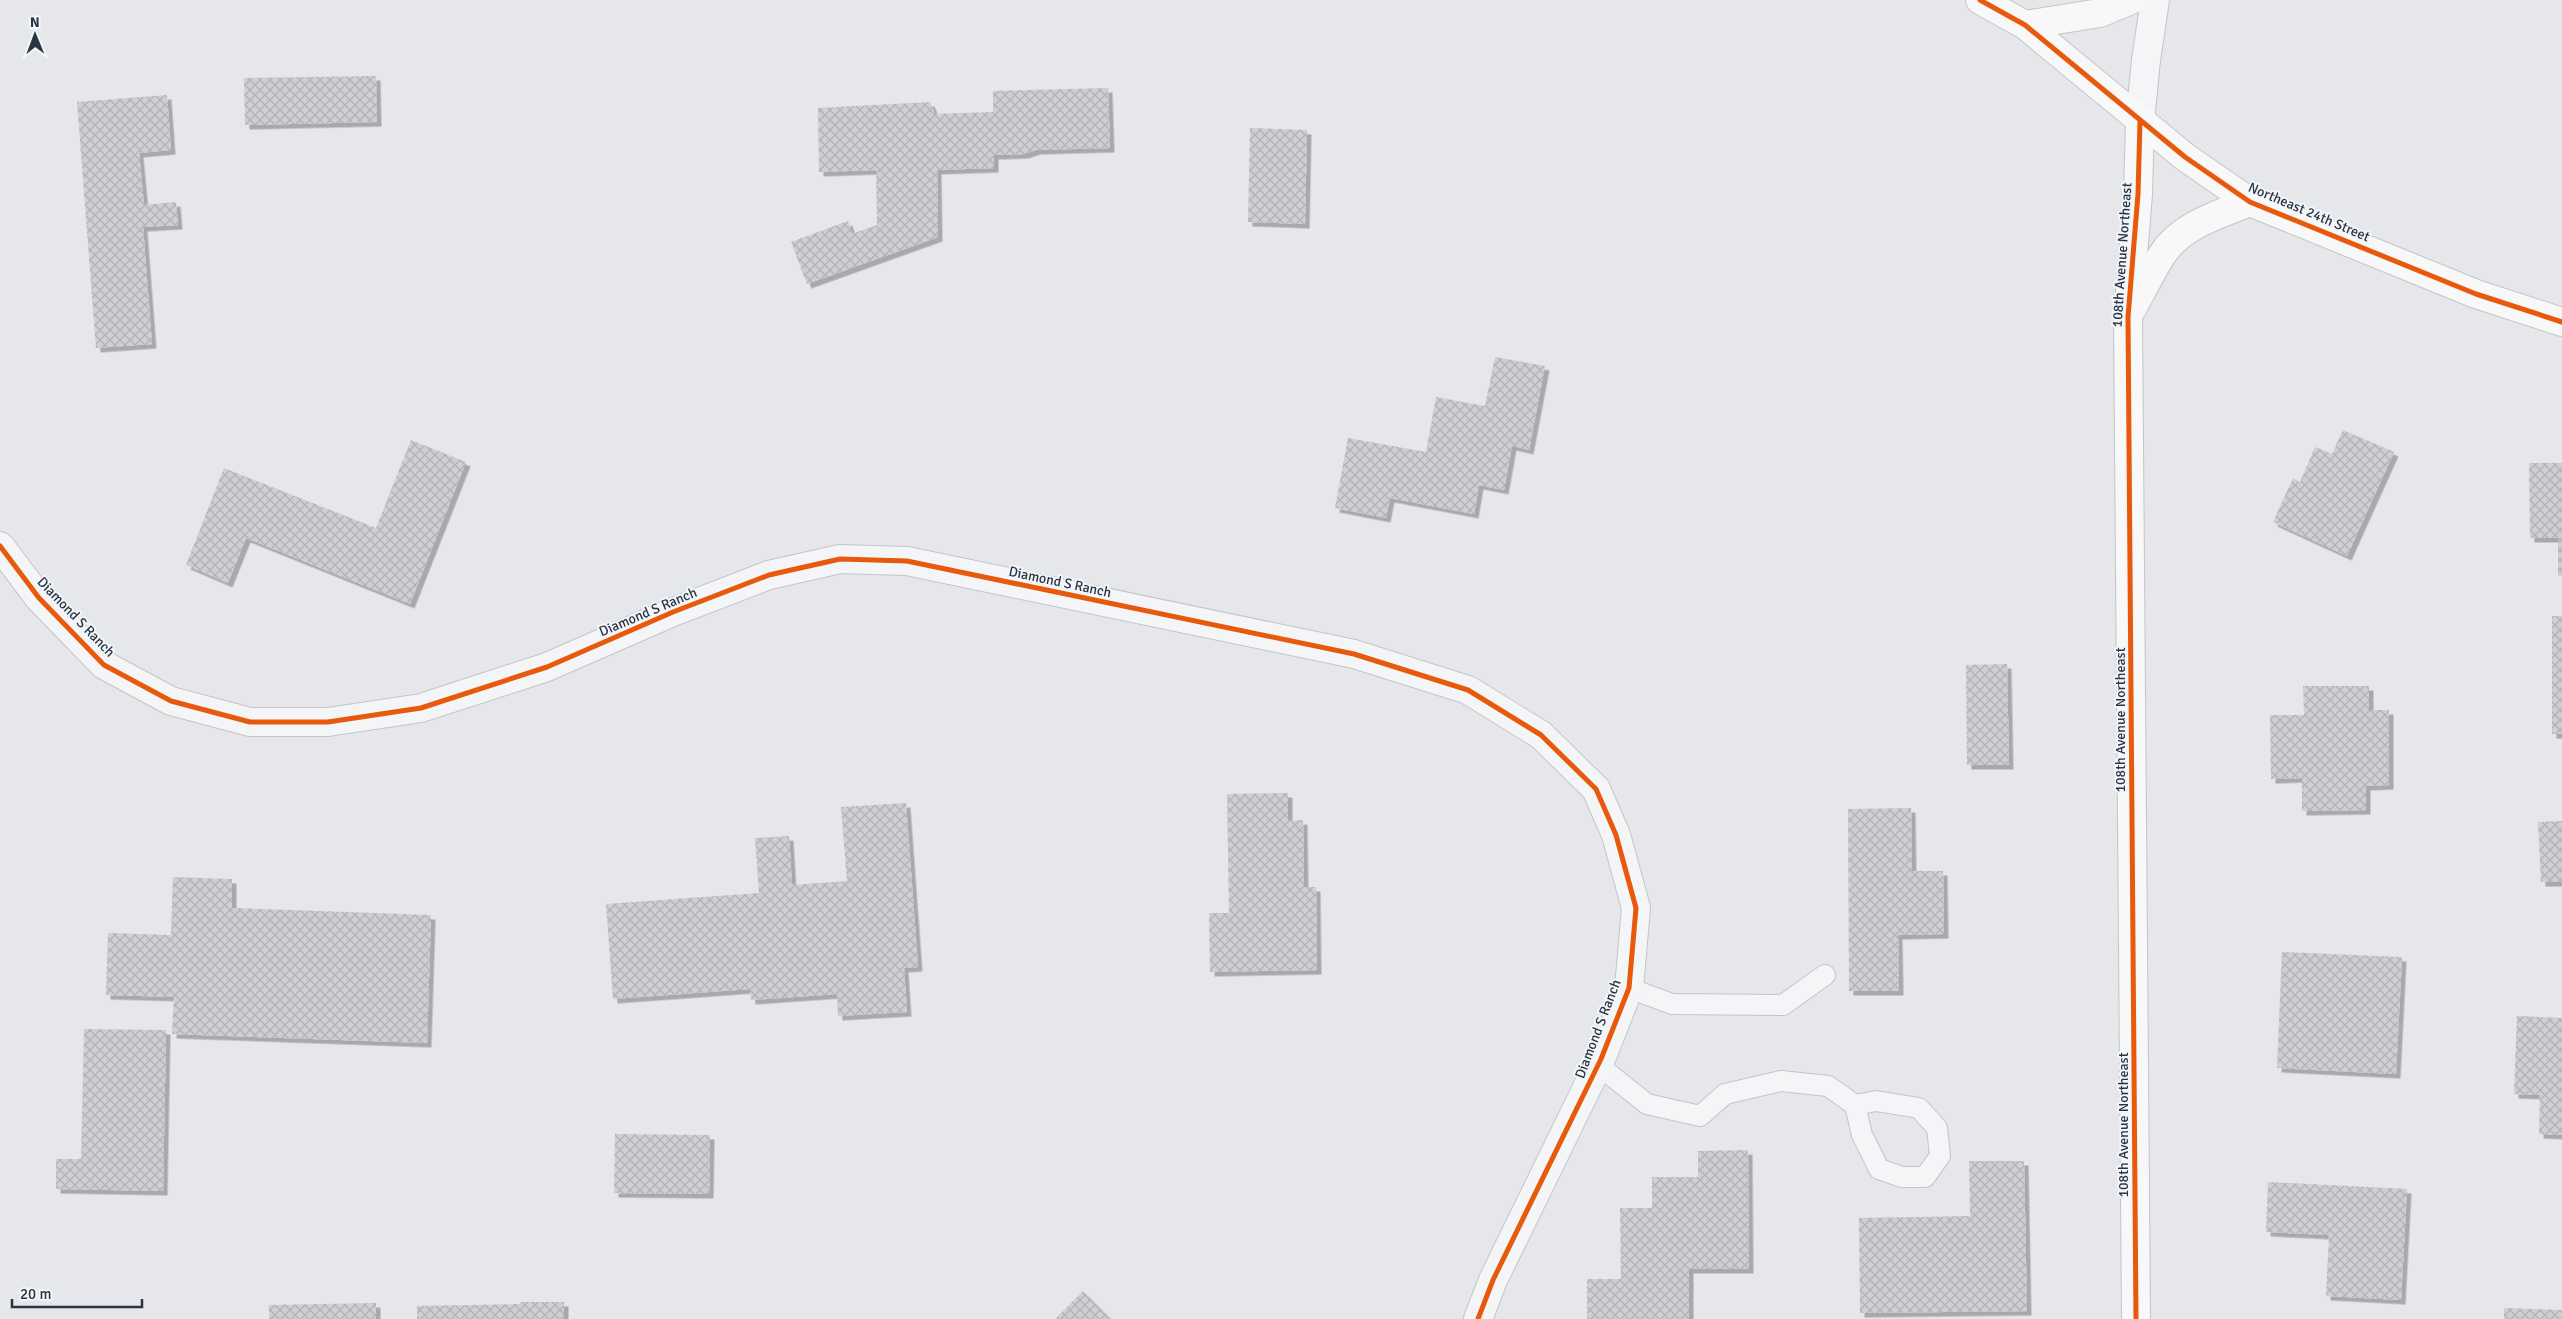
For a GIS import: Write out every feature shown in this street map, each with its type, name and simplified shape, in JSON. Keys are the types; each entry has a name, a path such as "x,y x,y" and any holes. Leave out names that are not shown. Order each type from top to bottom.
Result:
{"main road":[{"name":"Northeast 24th Street","path":"1980,0 2024,25 2140,122 2185,157 2250,202 2476,294 2562,322"},
{"path":"2024,25 2100,13 2131,0"},
{"name":"108th Avenue Northeast","path":"2136,1319 2128,317 2138,194 2140,122"},
{"path":"2128,317 2162,253 2179,236 2209,219 2250,202"}],"street":[{"path":"2140,122 2146,60 2155,0"},
{"name":"Diamond S Ranch","path":"0,546 39,598 104,665 171,701 250,722 328,722 421,708 547,667 769,574 840,559 907,561 1354,654 1468,690 1541,735 1596,789 1616,835 1636,908 1629,988 1598,1065 1493,1280 1478,1319"}],"lane":[{"path":"1629,988 1672,1004 1784,1005 1825,976"},
{"path":"1598,1065 1647,1104 1700,1116 1725,1094 1781,1081 1828,1086 1855,1105 1862,1135 1879,1169 1902,1177 1925,1177 1940,1156 1937,1128 1919,1108 1876,1101 1855,1105"}],"building":[{"path":"376,76 377,122 245,125 244,78"},
{"path":"1108,88 1110,148 1036,150 1024,154 994,155 994,168 937,170 938,237 807,284 791,242 848,221 852,234 877,225 876,170 819,172 818,108 930,102 935,114 993,112 993,91"},
{"path":"167,95 171,150 139,153 144,205 176,202 178,225 143,227 152,344 96,348 77,102"},
{"path":"1250,128 1307,130 1305,224 1248,222"},
{"path":"1495,357 1545,366 1529,450 1512,446 1504,490 1479,485 1474,514 1390,498 1386,518 1335,508 1348,438 1426,452 1436,397 1485,406"},
{"path":"2343,430 2394,452 2347,556 2273,522 2293,478 2300,482 2315,447 2332,454"},
{"path":"411,440 466,462 410,604 246,538 228,583 186,565 224,468 376,528"},
{"path":"2529,463 2562,463 2562,576 2558,576 2558,538 2530,538"},
{"path":"2552,616 2562,616 2562,734 2552,734"},
{"path":"2007,664 2009,765 1967,765 1966,665"},
{"path":"2303,686 2369,686 2369,710 2389,710 2389,785 2366,786 2366,810 2302,811 2302,778 2271,779 2270,715 2304,715"},
{"path":"1288,793 1288,821 1303,820 1304,887 1316,887 1317,970 1210,972 1209,913 1229,913 1227,794"},
{"path":"906,803 918,967 904,968 907,1012 838,1016 837,994 751,1000 750,989 613,999 606,904 759,893 755,838 789,836 792,885 847,881 841,807"},
{"path":"1911,808 1912,871 1943,871 1944,934 1898,935 1899,991 1849,991 1848,809"},
{"path":"2562,821 2562,882 2541,882 2538,822"},
{"path":"173,877 232,879 232,908 431,915 427,1043 172,1034 174,997 106,995 108,933 171,935"},
{"path":"2282,952 2402,957 2396,1074 2277,1068"},
{"path":"2517,1016 2562,1018 2562,1135 2539,1134 2540,1095 2514,1094"},
{"path":"84,1029 166,1030 163,1191 56,1189 56,1159 81,1159"},
{"path":"615,1134 710,1135 709,1194 614,1193"},
{"path":"1748,1150 1749,1269 1689,1269 1689,1319 1587,1319 1587,1279 1621,1279 1620,1208 1652,1208 1652,1177 1698,1177 1698,1151"},
{"path":"1969,1161 2024,1161 2027,1311 1860,1313 1859,1218 1970,1216"},
{"path":"2268,1182 2407,1189 2401,1300 2326,1296 2329,1235 2266,1232"},
{"path":"1083,1291 1111,1319 1055,1319"},
{"path":"520,1302 564,1302 564,1319 417,1319 417,1306 520,1304"},
{"path":"376,1303 376,1319 269,1319 269,1305"},
{"path":"2504,1308 2562,1310 2562,1319 2504,1319"}],"cycle path":[{"path":"1980,0 2025,25 2185,157 2250,202 2476,294 2562,322"},
{"path":"2136,1319 2128,317 2138,194 2140,122"},
{"path":"0,546 39,598 104,665 171,701 250,722 328,722 421,708 547,667 673,612 769,575 840,559 907,561 1354,654 1468,690 1541,735 1596,789 1616,835 1636,908 1629,988 1601,1059 1493,1280 1478,1319"}]}
